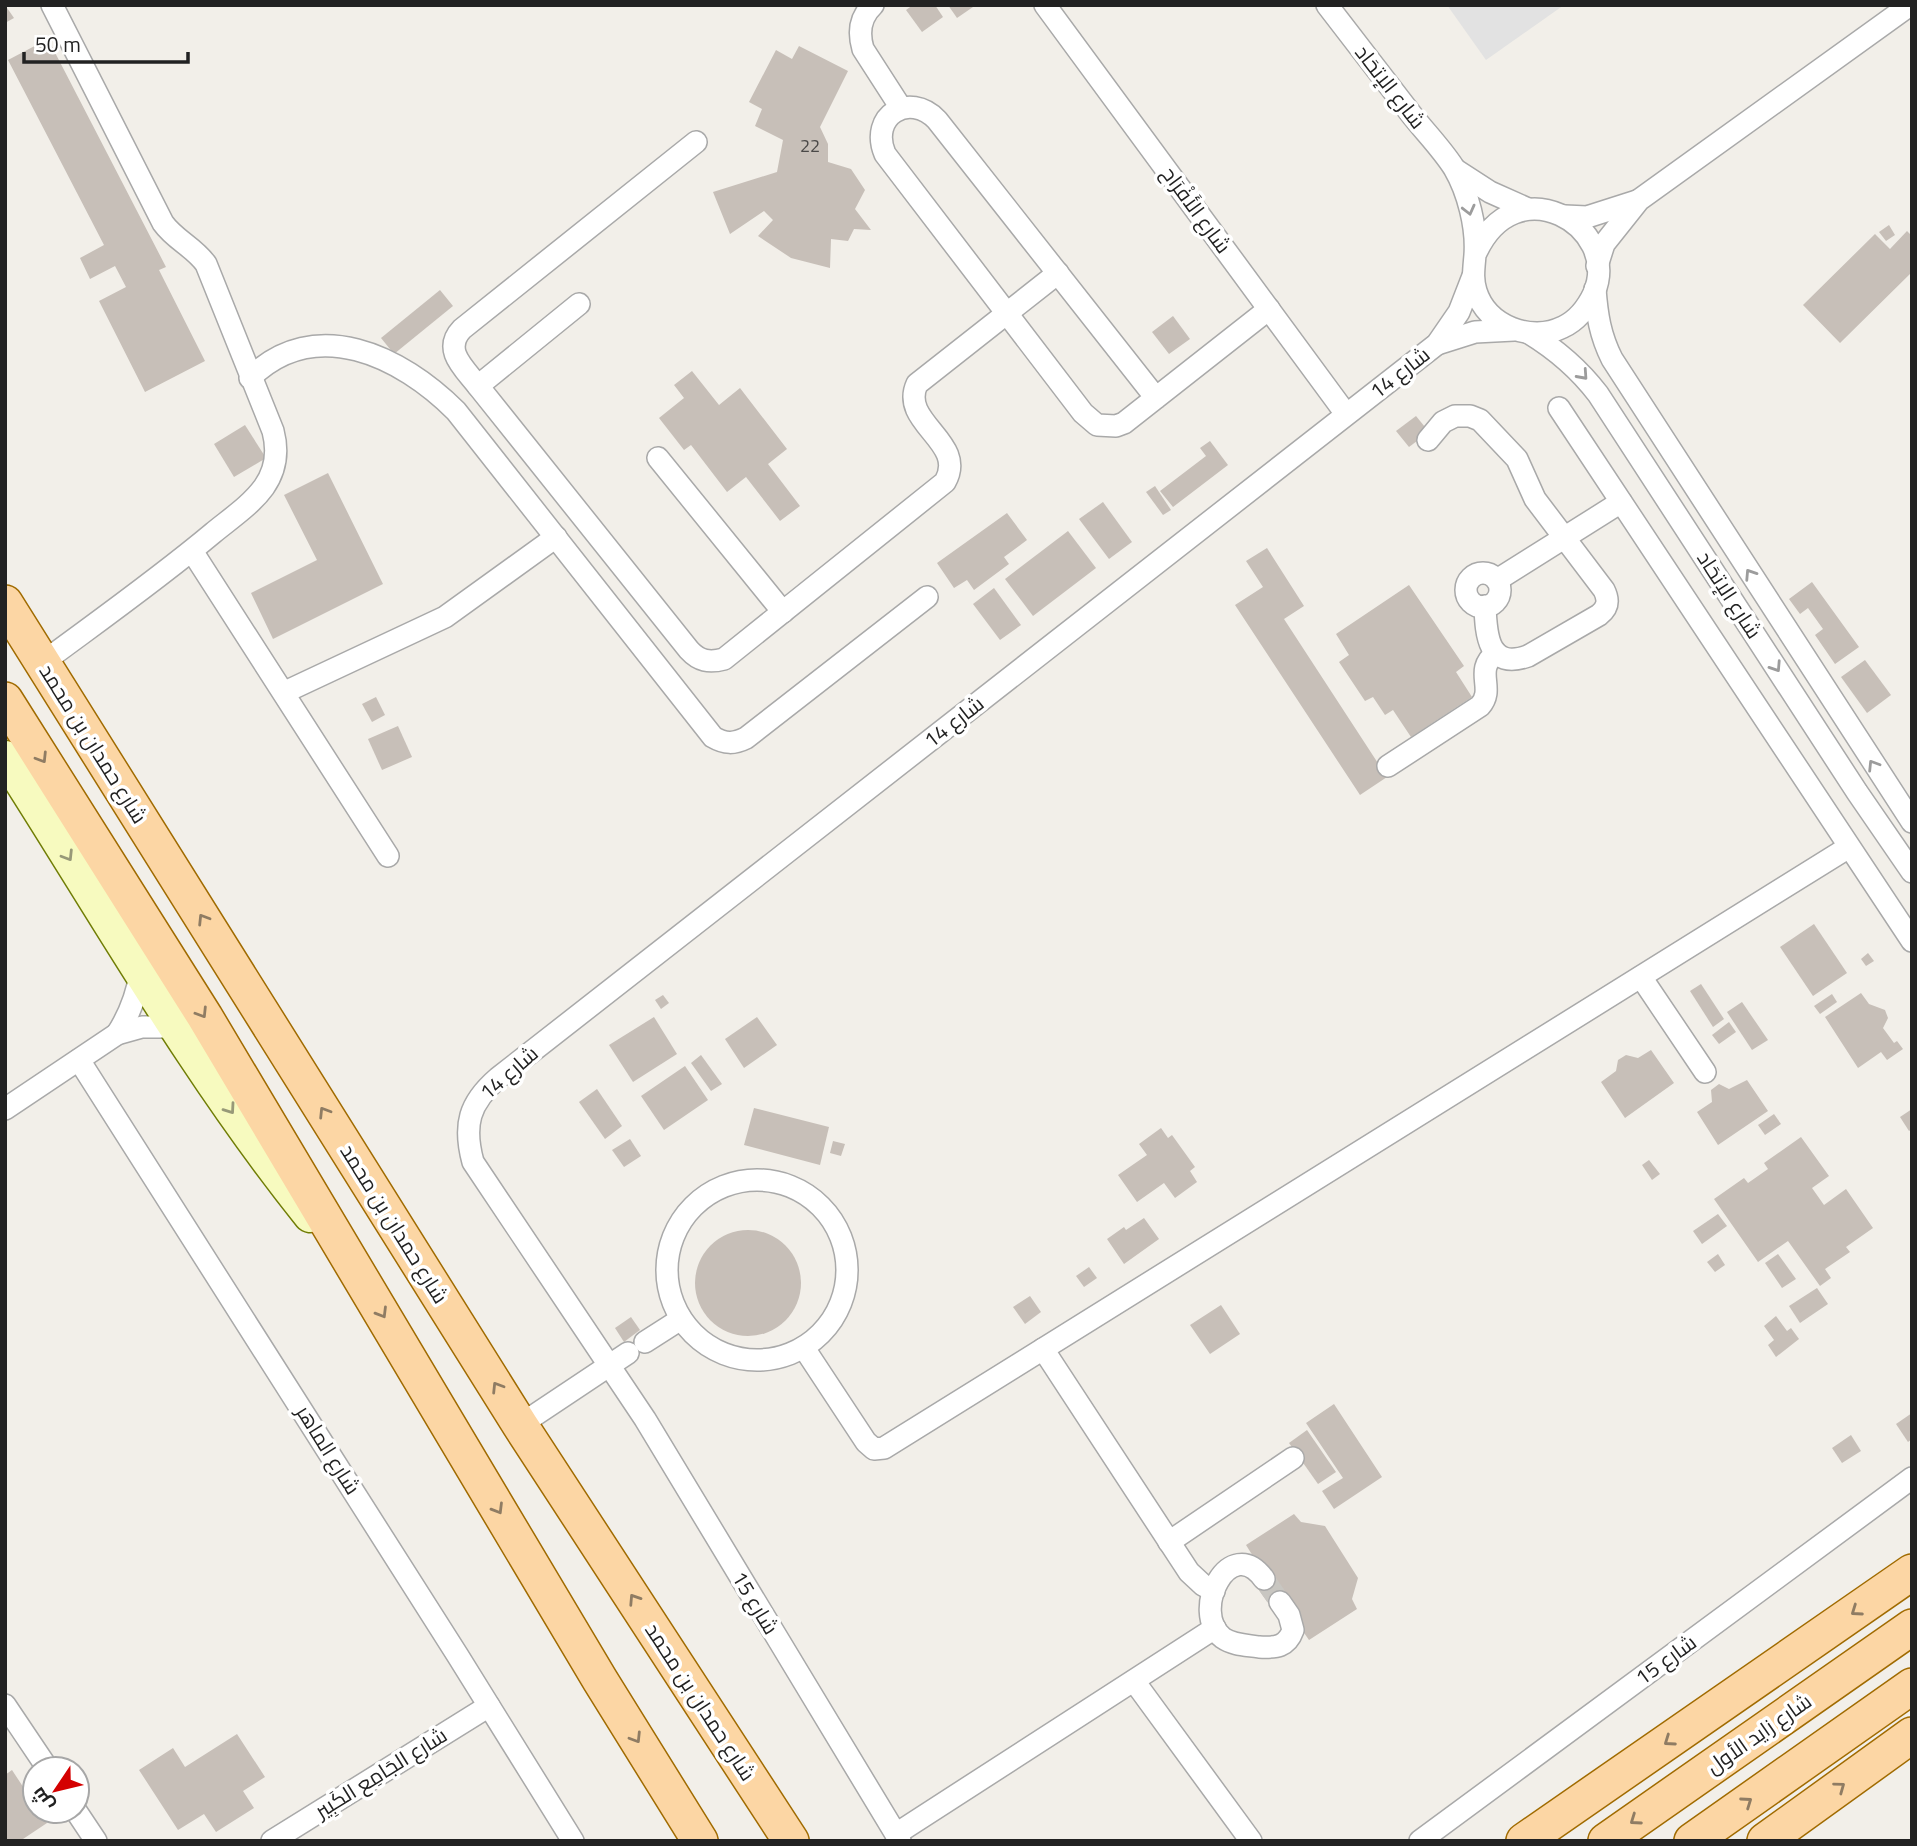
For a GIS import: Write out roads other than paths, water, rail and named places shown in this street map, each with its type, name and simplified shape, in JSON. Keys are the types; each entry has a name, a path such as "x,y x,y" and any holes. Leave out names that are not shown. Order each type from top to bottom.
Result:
{"main road":[{"name":"شارع حمدان بن محمد","path":"5,603 520,1425 791,1841"},
{"path":"5,700 205,1017 593,1668 700,1841"},
{"path":"1524,1841 1912,1572"},
{"name":"شارع زايد الأول","path":"1606,1841 1912,1627"},
{"path":"1692,1841 1912,1686"},
{"path":"1765,1841 1912,1735"}],"street":[{"path":"42,663 192,551 258,495 271,474 275,460 275,439 206,264 194,250 176,239 163,223 52,5"},
{"path":"873,5 862,22 860,39 863,49 901,108"},
{"name":"شارع الأَفْرَاح","path":"1045,5 1346,414"},
{"name":"شارع الإتحَاد","path":"1327,5 1454,169 1470,210 1475,255"},
{"path":"1639,200 1587,217 1528,209 1510,214 1495,224 1483,237 1475,255 1473,276 1477,294 1486,309 1499,322 1522,332 1546,333 1563,328 1577,318 1588,305 1595,289 1597,266 1604,244 1639,200 1910,5"},
{"path":"1156,398 937,120 923,108 910,106 893,112 882,128 885,154 1088,420 1097,425 1106,427 1124,423 1156,398 1269,309"},
{"path":"696,142 456,335 453,342 454,354 478,386 694,656 708,662 724,659 945,482 950,468 949,456 916,412 914,390 922,379 1058,274"},
{"name":"شارع الإتحَاد","path":"1454,169 1490,192 1528,209"},
{"path":"1565,216 1587,237 1597,266"},
{"name":"شارع 14","path":"475,1104 498,1078 1437,344 1459,313 1473,276"},
{"name":"شارع الإتحَاد","path":"1595,289 1601,338 1612,359 1912,822"},
{"path":"478,386 579,304"},
{"name":"شارع 14","path":"1437,344 1475,332 1522,332"},
{"name":"شارع الإتحَاد","path":"1522,332 1553,347 1569,360 1598,394 1849,780 1912,872"},
{"path":"250,377 285,352 312,346 345,347 363,352 402,368 421,380 456,411 713,737 726,743 746,738 927,597"},
{"path":"1559,408 1912,941"},
{"path":"1428,440 1443,422 1455,416 1470,416 1480,420 1517,459 1535,499 1564,538 1604,590 1607,600 1605,609 1598,615 1528,656 1509,659 1496,653 1487,638 1485,606 1471,601 1467,586 1470,579 1484,573 1491,574 1497,580 1564,538 1621,502"},
{"path":"658,458 783,612"},
{"path":"285,692 393,639 445,617 556,537"},
{"path":"192,551 388,856"},
{"path":"1388,766 1480,706 1487,692 1484,672 1486,665 1496,653"},
{"path":"10,770 225,1103 315,1223 356,1269"},
{"path":"804,1348 866,1442 879,1449 1849,846"},
{"path":"117,1034 131,1010 141,971"},
{"path":"1641,977 1705,1072"},
{"path":"5,1109 117,1034 142,1027 177,1027"},
{"name":"شارع الماهر","path":"79,1060 573,1841"},
{"name":"شارع 15","path":"475,1104 468,1123 468,1142 473,1162 677,1472 898,1838"},
{"path":"759,1180 776,1182 801,1192 822,1209 841,1238 846,1256 844,1291 830,1324 804,1348 771,1359 737,1358 720,1353 705,1344 681,1319 668,1286 666,1268 674,1234 683,1218 708,1194 724,1186 759,1180"},
{"path":"520,1425 681,1319"},
{"path":"1043,1349 1195,1579 1214,1591"},
{"path":"1169,1542 1293,1458"},
{"name":"شارع 15","path":"1420,1841 1912,1478"},
{"path":"1264,1579 1252,1568 1235,1566 1224,1571 1214,1591 1210,1611 1214,1628 1231,1643 1273,1648 1280,1646 1287,1642 1293,1630 1293,1623 1280,1602"},
{"path":"898,1838 1214,1628"},
{"path":"1134,1681 1251,1841"},
{"path":"5,1705 39,1755"},
{"name":"شارع الجَامِع الكَبِير","path":"272,1841 489,1706"},
{"path":"85,1825 96,1841"}],"tunnel":[{"path":"1264,1579 1280,1602"}]}
